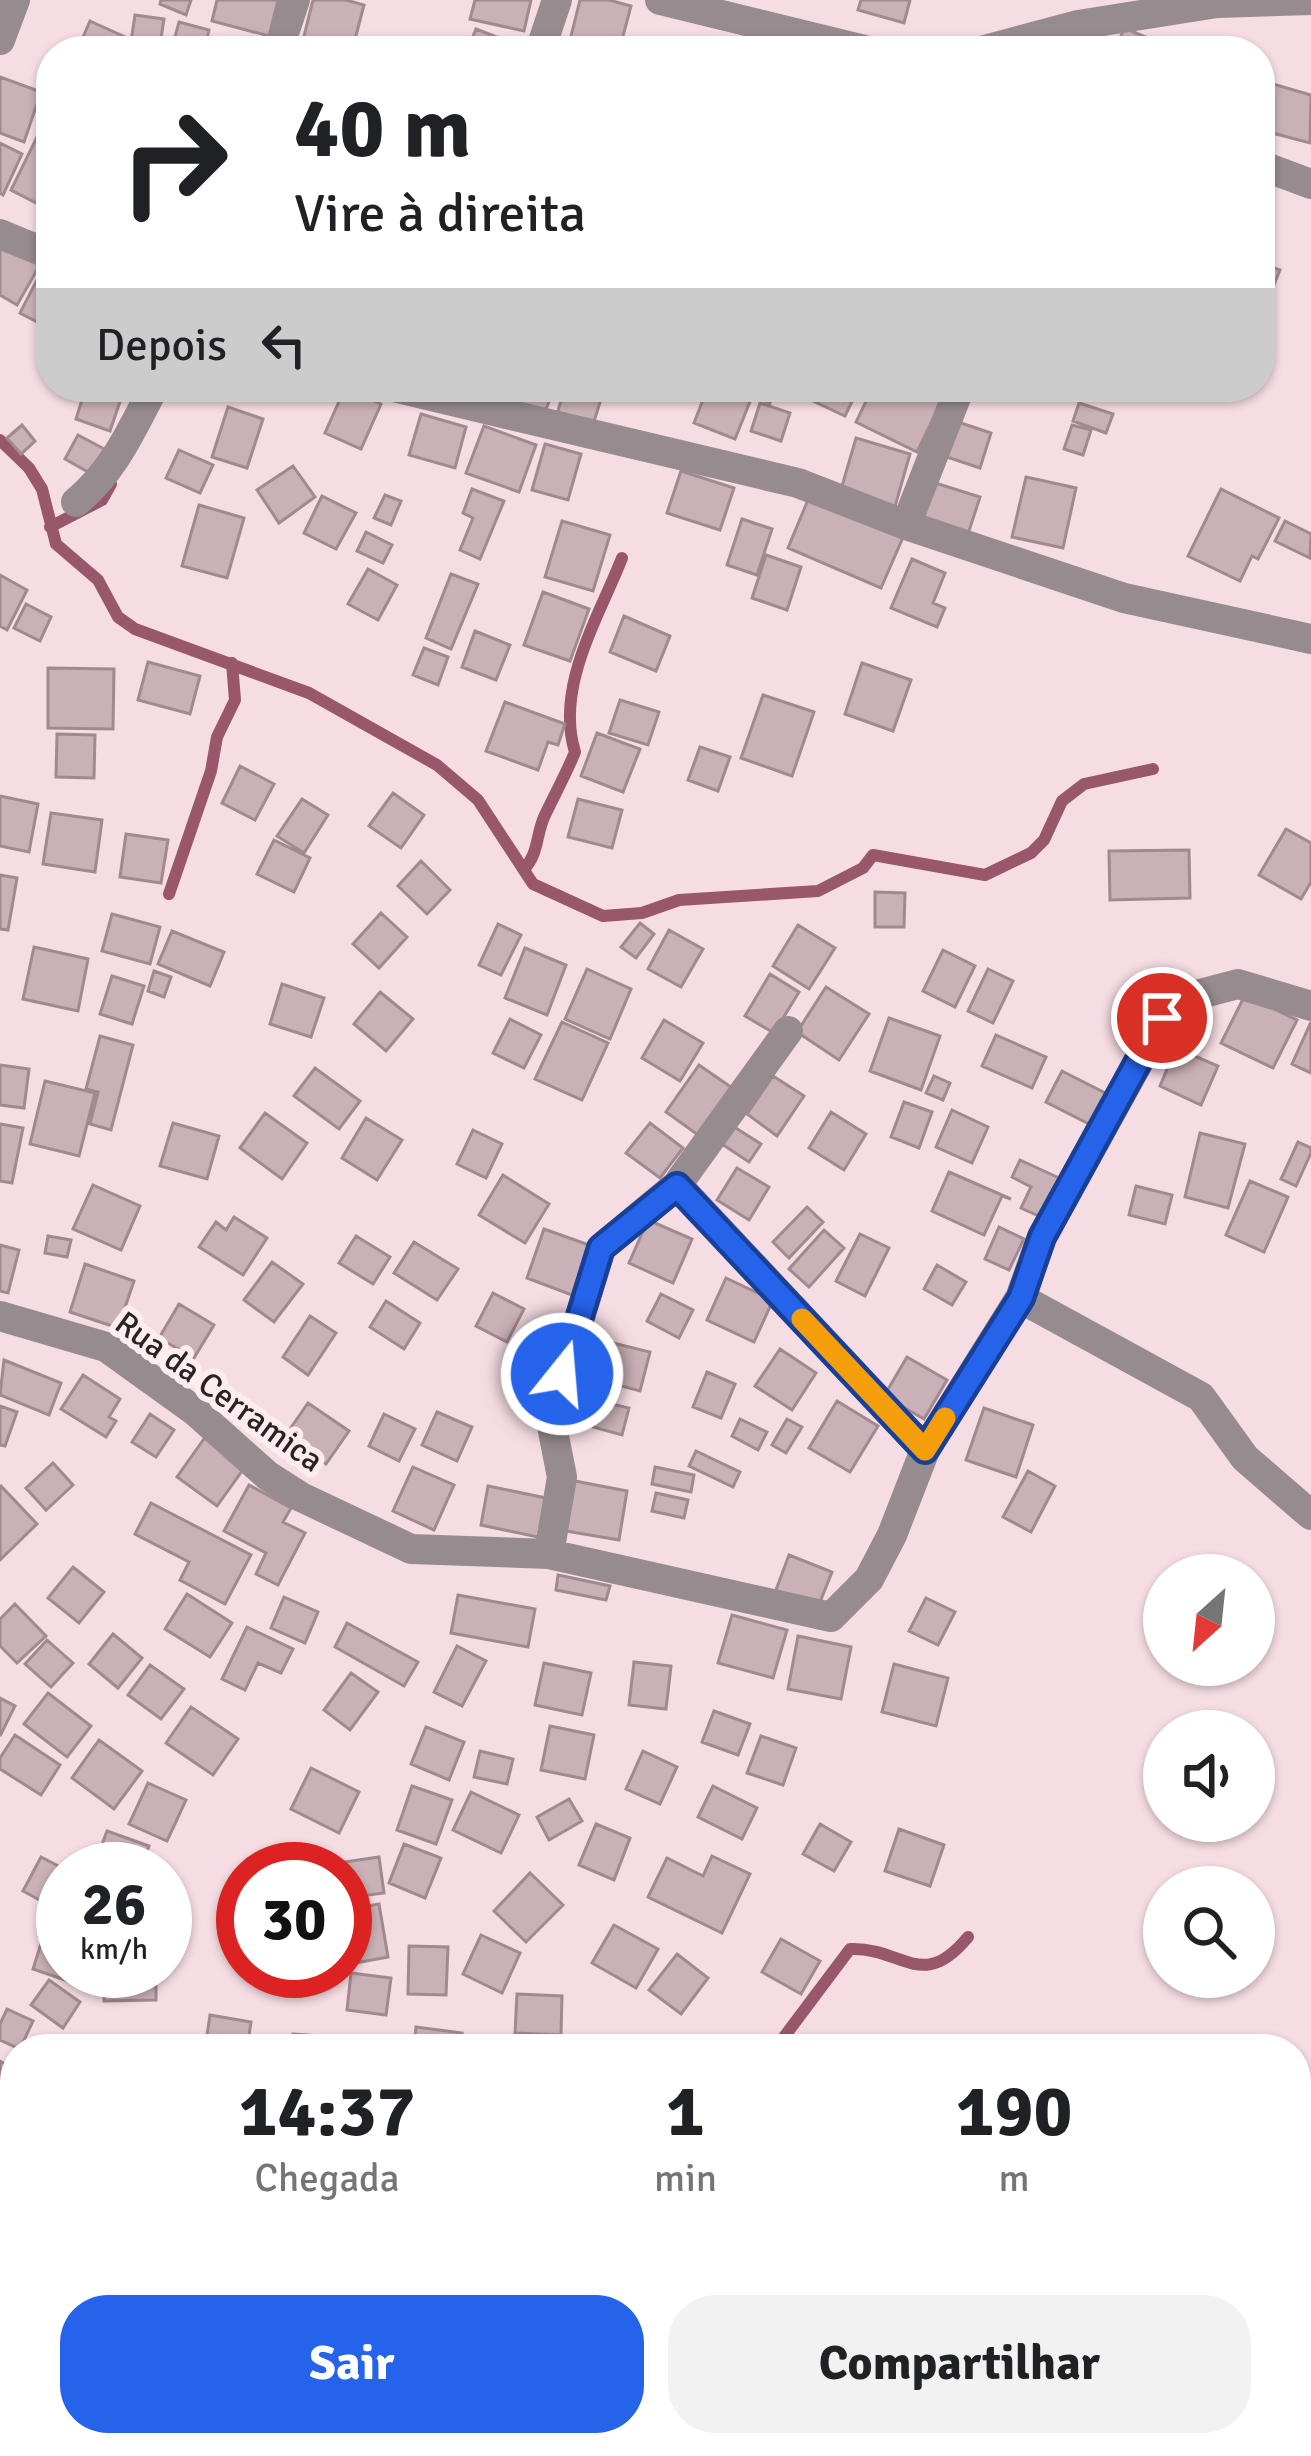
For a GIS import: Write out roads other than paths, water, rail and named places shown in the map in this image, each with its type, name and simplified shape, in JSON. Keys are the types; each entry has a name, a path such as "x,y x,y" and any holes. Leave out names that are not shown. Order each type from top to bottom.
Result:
{"street":[{"path":"0,40 15,0"},
{"path":"283,36 295,0"},
{"path":"544,36 557,0"},
{"path":"660,0 808,36"},
{"path":"1086,36 1217,3 1311,0"},
{"path":"1275,171 1311,184"},
{"path":"0,234 36,249"},
{"path":"76,502 119,456 146,402"},
{"path":"458,402 798,483 906,525 1124,598 1311,639"},
{"path":"906,525 953,402"},
{"path":"677,1186 925,1450 1021,1298 1042,1237 1162,1018 1200,994 1238,984 1311,1006"},
{"path":"549,1554 562,1477 550,1416 601,1248 677,1186 788,1031"},
{"path":"1021,1298 1202,1396 1245,1458 1311,1514"},
{"name":"Rua da Cerramica","path":"0,1316 106,1347 195,1411 268,1476 301,1497 411,1549 549,1554 831,1617 869,1579 925,1450"}],"waterway":[{"path":"0,440 29,468 42,489 56,544 98,580 118,617 135,629 309,693 437,765 478,800 533,884 603,916 642,913 679,900 818,891 863,868 873,855 985,875 1031,853 1044,840 1062,801 1084,784 1153,769"},
{"path":"50,527 102,500 111,484"},
{"path":"524,869 575,752 570,728 575,678 622,558"},
{"path":"169,894 211,771 217,737 235,700 232,663"},
{"path":"786,2034 850,1949 924,1965 952,1954 968,1937"}]}
